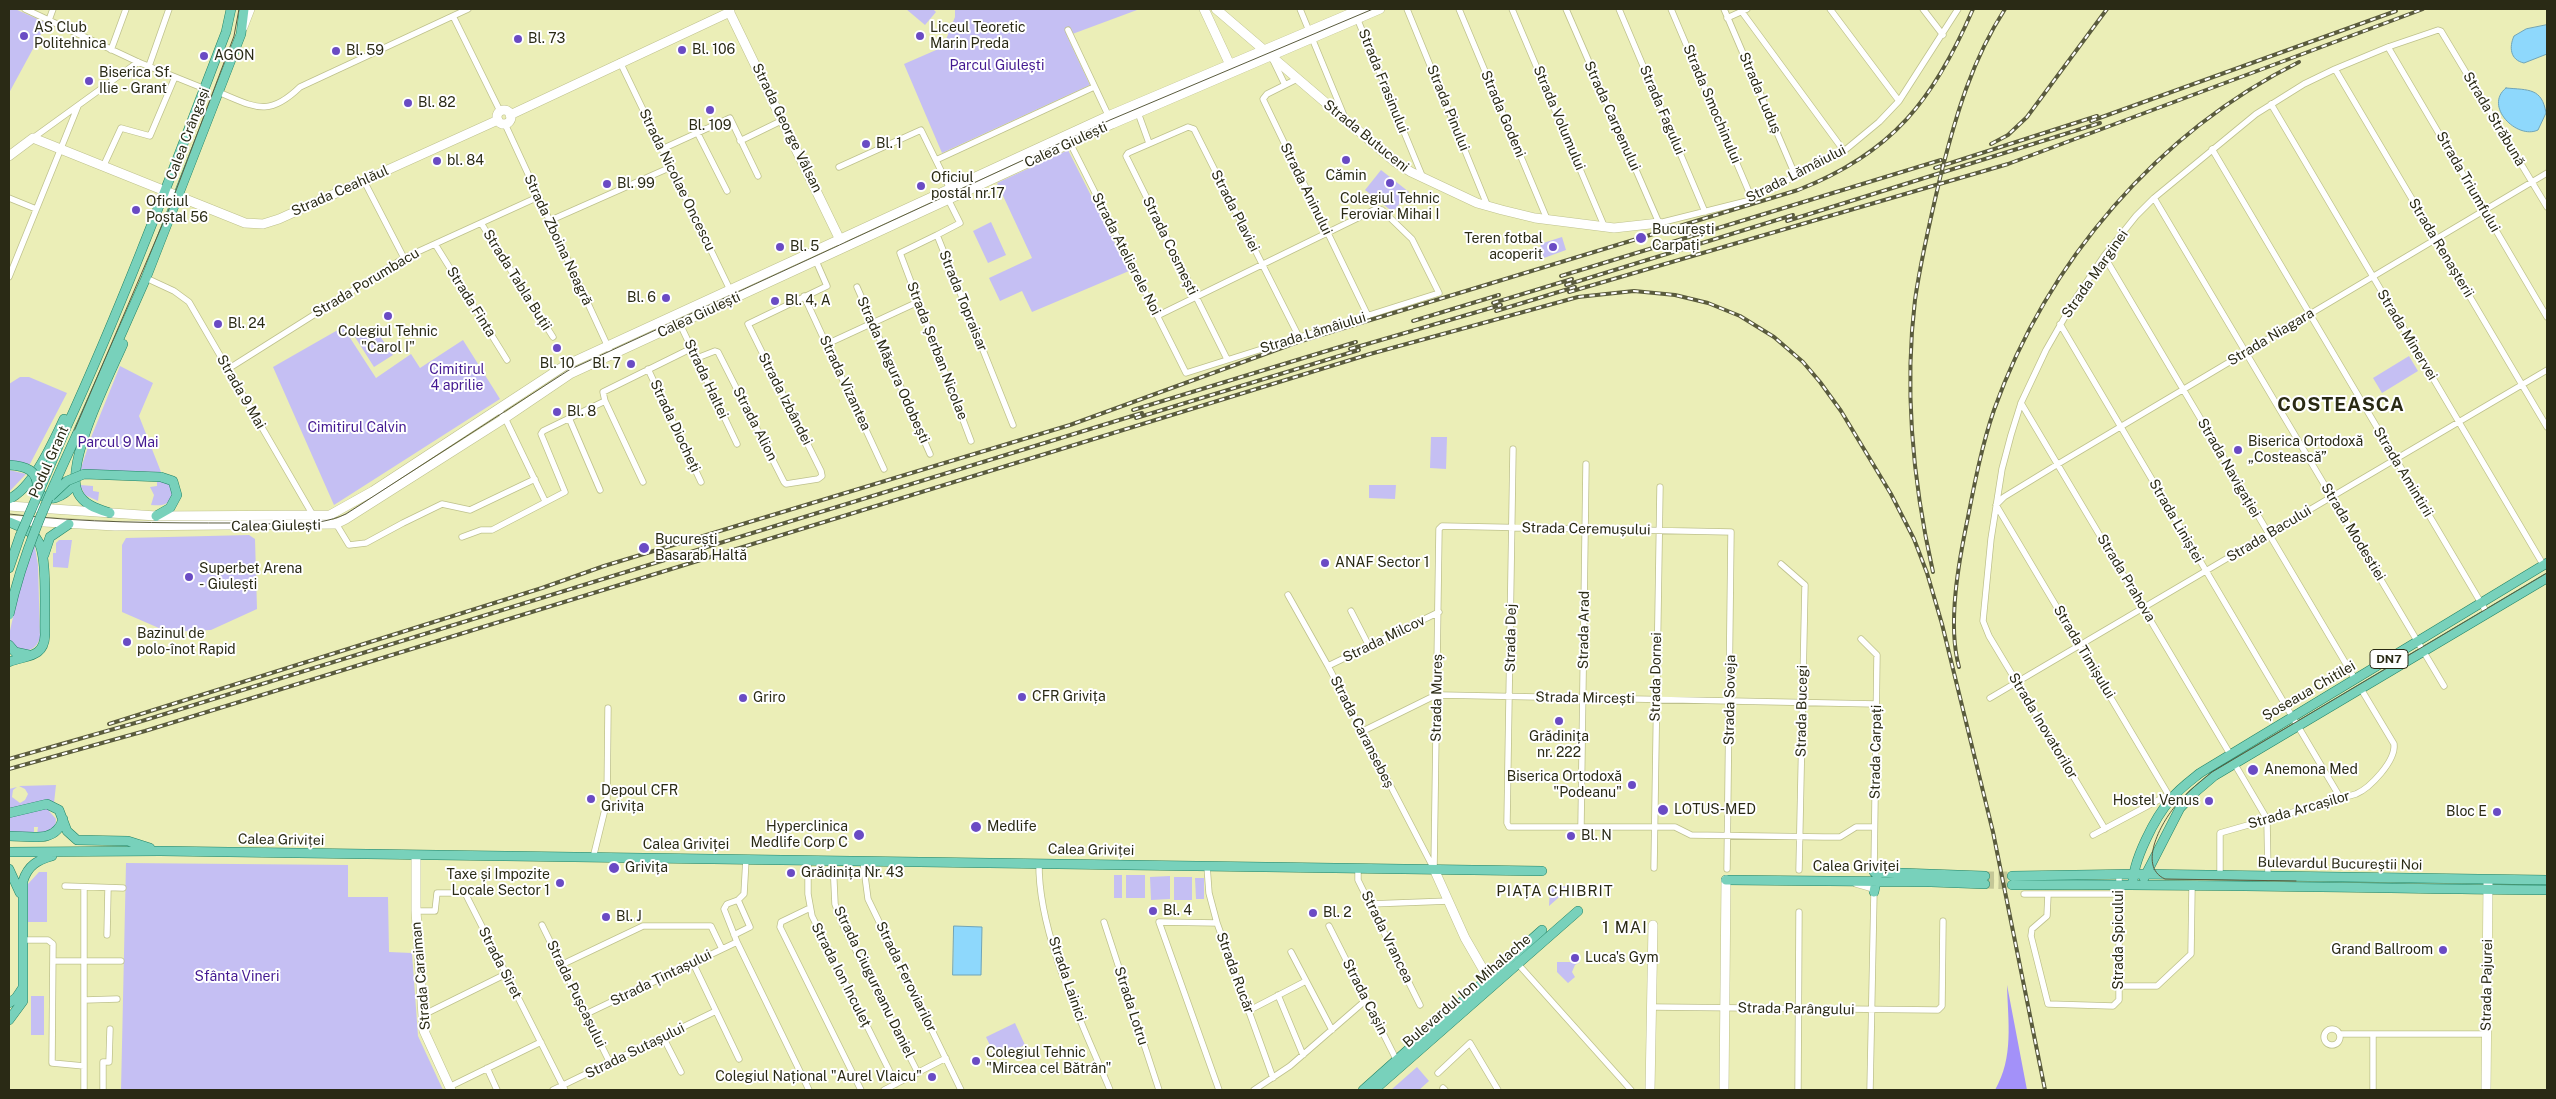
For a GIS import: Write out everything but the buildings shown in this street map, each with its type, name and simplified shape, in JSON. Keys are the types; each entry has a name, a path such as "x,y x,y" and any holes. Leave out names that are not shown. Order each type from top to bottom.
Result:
{"main road":[{"name":"Calea Crângași","path":"114,320 226,32 231,9"},
{"path":"241,34 244,9"},
{"name":"Calea Crângași","path":"125,324 146,278 178,198 241,34"},
{"path":"9,498 18,493 30,478 60,428 120,290 131,274"},
{"path":"110,513 84,502 75,483 77,464 82,443 144,292 146,278"},
{"name":"Podul Grant","path":"9,568 34,500 114,320"},
{"name":"Podul Grant","path":"9,615 22,562 46,502 125,324"},
{"path":"9,464 26,467 35,474 38,484 34,500"},
{"path":"46,502 67,481 80,474 161,477 173,481 177,495 170,508 156,516"},
{"path":"30,478 40,494 48,498 62,496 75,483"},
{"path":"9,521 37,538 43,560 45,640 41,650 34,655 9,662"},
{"path":"43,560 48,539 56,531 69,524"},
{"path":"9,546 20,536"},
{"name":"Șoseaua Chitilei","path":"2545,564 2482,604 2230,754 2200,773 2169,797 2132,874 2136,885 2146,874 2180,808 2200,787 2234,764 2547,578"},
{"path":"9,645 19,654 34,655"},
{"path":"9,813 47,804 59,810 67,831 77,840 128,842 160,851"},
{"path":"9,806 24,808"},
{"path":"9,836 51,836 58,831 63,819"},
{"name":"Calea Griviței","path":"9,852 160,851 1542,871"},
{"path":"9,858 34,853"},
{"path":"9,1020 23,1001 22,898 24,877 37,860 67,853"},
{"path":"9,869 22,898"},
{"name":"Calea Griviței","path":"1726,880 1845,881 1874,873 1985,880 1886,872 1878,876 1874,873"},
{"path":"1874,873 1874,892"},
{"path":"2119,880 2132,874"},
{"name":"Bulevardul Bucureștii Noi","path":"2132,874 2547,880"},
{"path":"2012,880 2119,880 2136,885"},
{"name":"Bulevardul Bucureștii Noi","path":"2136,885 2547,890"},
{"name":"Bulevardul Ion Mihalache","path":"1363,1090 1399,1064 1492,987 1578,911"},
{"name":"Bulevardul Ion Mihalache","path":"1374,1090 1488,978 1542,930"},
{"path":"9,1003 16,998 22,989"}],"street":[{"path":"25,9 111,50 204,89"},
{"path":"49,20 53,9"},
{"path":"111,50 126,9"},
{"path":"149,66 169,9"},
{"name":"Calea Crângași","path":"241,34 250,9"},
{"path":"218,92 258,108 269,107 288,98 300,87 468,9"},
{"path":"1300,9 1345,120"},
{"name":"Calea Giulești","path":"9,521 194,527 313,521 330,515 373,490 564,366 678,318 734,298 844,248 950,194 1136,108 1231,68 1271,56 1356,12 1380,9"},
{"name":"Strada Pinului","path":"1407,9 1488,207"},
{"name":"Strada Godeni","path":"1459,9 1547,219"},
{"name":"Strada Volumului","path":"1512,9 1606,228"},
{"name":"Strada Carpenului","path":"1566,9 1658,223"},
{"name":"Strada Fagului","path":"1618,9 1706,212"},
{"name":"Strada Smochinului","path":"1671,9 1752,199"},
{"name":"Strada Luduș","path":"1724,9 1796,177"},
{"path":"1830,9 1899,101"},
{"path":"1923,9 1942,35"},
{"name":"Strada Lămâiului","path":"1658,223 1752,199 1844,151 1899,101 1958,9"},
{"path":"501,118 509,121 510,115 729,10"},
{"name":"Strada George Vâlsan","path":"729,10 844,248"},
{"path":"1209,10 1231,68"},
{"name":"Strada Butuceni","path":"1209,10 1263,49 1395,162 1423,178 1488,207 1547,219 1606,228 1625,228 1658,223"},
{"path":"1727,18 1744,11 1844,151"},
{"name":"Strada Frasinului","path":"1356,12 1423,178"},
{"name":"Strada Zboina Neagră","path":"453,16 612,355"},
{"path":"1068,30 1110,120"},
{"name":"Strada Marginei","path":"1983,621 1990,539 2003,467 2021,404 2060,324 2104,256 2136,216 2154,198 2212,149 2271,104 2335,69 2388,47 2440,31"},
{"name":"Strada Străbună","path":"2440,31 2547,207"},
{"name":"Calea Giulești","path":"1231,68 1263,49 1311,34"},
{"name":"Strada Triumfului","path":"2388,47 2547,317"},
{"path":"1271,56 1285,85"},
{"path":"9,156 138,62"},
{"name":"Strada Nicolae Oncescu","path":"620,62 734,298"},
{"name":"Strada Renașterii","path":"2335,69 2547,427"},
{"path":"103,167 121,128 148,137 157,121 175,77"},
{"name":"Strada Aninului","path":"1297,79 1267,94 1263,99 1368,316"},
{"path":"936,160 1094,87"},
{"name":"Strada Minervei","path":"2271,104 2458,423 2545,564"},
{"path":"9,277 78,106"},
{"path":"1136,108 1149,143"},
{"name":"Strada Ceahlăul","path":"164,192 245,222 263,224 279,219 501,118"},
{"path":"662,148 730,118 758,176"},
{"path":"740,141 783,120"},
{"name":"Strada Plaviei","path":"1149,143 1188,127 1193,128 1299,337"},
{"path":"839,167 921,130 950,194"},
{"path":"697,132 727,191"},
{"path":"33,138 164,192"},
{"name":"Strada Atelierele Noi","path":"1068,139 1186,373"},
{"name":"Strada Cosmești","path":"1149,143 1128,153 1126,156 1227,359"},
{"name":"Strada Amintirii","path":"2212,149 2487,613"},
{"path":"549,221 670,167"},
{"name":"Strada Niagara","path":"1996,505 2004,497 2058,464 2547,173"},
{"path":"364,181 404,258"},
{"name":"Calea Giulești","path":"9,506 156,516 313,521 336,524 505,418 569,375 612,355 729,288 840,239 950,194"},
{"name":"Strada Topraisar","path":"950,194 960,223 937,235 1012,425"},
{"name":"Strada Porumbacu","path":"228,369 404,258 538,197"},
{"path":"9,198 36,209"},
{"name":"Strada Modestiei","path":"2154,198 2444,686"},
{"name":"Strada Lămâiului","path":"1186,373 1439,293 1412,239 1379,209 1327,232"},
{"name":"Strada Tabla Buții","path":"481,223 553,338"},
{"path":"1157,316 1327,232"},
{"name":"Strada Șerban Nicolae","path":"937,235 901,251 900,254 971,441"},
{"name":"Strada Finta","path":"435,244 507,360"},
{"name":"Strada Navigației","path":"2104,256 2355,679"},
{"path":"804,296 827,286 816,261"},
{"name":"Strada 9 Mai","path":"146,278 174,291 188,302 228,369 313,521"},
{"name":"Strada Măgura Odobești","path":"857,287 930,454"},
{"name":"Strada Izbândei","path":"804,296 748,324 822,476"},
{"name":"Strada Vizantea","path":"804,296 884,469"},
{"path":"827,344 918,302"},
{"name":"Strada Haltei","path":"678,318 737,444"},
{"name":"Strada Liniștei","path":"2060,324 2298,726"},
{"path":"643,482 603,392 692,348"},
{"name":"Strada Alion","path":"697,358 715,351 718,352 786,484 812,480 822,476"},
{"name":"Strada Diocheți","path":"648,370 701,482"},
{"name":"Strada Bacului","path":"1990,698 2547,370"},
{"path":"462,537 481,530 492,530 543,506 545,501 566,491 541,432 605,400"},
{"name":"Strada Prahova","path":"2021,404 2230,754"},
{"path":"498,408 505,418 545,501"},
{"path":"569,418 600,490"},
{"name":"Strada Dej","path":"1513,449 1507,823 1509,827 1581,826"},
{"name":"Strada Arad","path":"1581,826 1586,464"},
{"path":"330,515 349,544 360,545 442,504 470,510 535,480"},
{"name":"Strada Dornei","path":"1654,868 1660,487"},
{"name":"Strada Timișului","path":"1996,505 2169,797"},
{"name":"Strada Ceremușului","path":"1440,527 1731,532"},
{"name":"Strada Mureș","path":"1434,870 1440,527"},
{"name":"Strada Soveja","path":"1727,869 1731,532"},
{"name":"Strada Bucegi","path":"1781,564 1805,585 1799,870"},
{"name":"Strada Caransebeș","path":"1288,595 1328,666 1434,870"},
{"path":"1351,611 1369,646"},
{"name":"Strada Milcov","path":"1328,666 1439,612"},
{"name":"Strada Inovatorilor","path":"1983,621 1989,636 2105,829"},
{"name":"Strada Carpați","path":"1861,639 1877,655 1874,873"},
{"name":"Strada Arcașilor","path":"2220,875 2220,832 2341,799 2370,786 2390,760 2394,751 2394,744 2360,689"},
{"name":"Strada Mircești","path":"1361,732 1436,695 1876,704"},
{"path":"593,858 607,801 608,708"},
{"path":"2298,726 2341,799"},
{"path":"2234,764 2267,819 2269,888"},
{"name":"Șoseaua Chitilei","path":"2093,835 2169,797"},
{"path":"1581,826 1675,827 1691,835 1840,837 1856,827 1874,827"},
{"name":"Strada Caraiman","path":"416,856 416,911 423,1015 428,1042 449,1089"},
{"path":"746,859 745,891 738,900 724,907 736,942 810,1090"},
{"name":"Strada Ion Inculeț","path":"808,860 810,908 896,1084"},
{"name":"Strada Ciugureanu Daniel","path":"833,860 835,904 843,925 918,1073"},
{"name":"Strada Feroviarilor","path":"863,861 863,874 870,904 961,1090"},
{"name":"Strada Lainici","path":"1039,863 1039,878 1046,913 1062,973 1110,1090"},
{"name":"Strada Rucăr","path":"1207,866 1209,892 1217,923 1273,1078"},
{"name":"Strada Vrancea","path":"1358,868 1358,880 1420,1004"},
{"path":"1434,870 1465,938 1492,987"},
{"name":"Strada Pajurei","path":"2486,1090 2488,879"},
{"path":"1724,1090 1726,880"},
{"name":"Strada Spicului","path":"2048,894 2047,916 2032,929 2030,936 2048,1004 2114,1006 2117,1004 2119,986 2119,880"},
{"path":"1845,881 1870,888 1874,892 1870,1090"},
{"path":"65,886 123,888"},
{"path":"84,887 84,1090"},
{"path":"2119,986 2157,986 2191,954 2192,887"},
{"path":"107,935 108,888"},
{"name":"Strada Siret","path":"416,911 435,911 437,893 465,893 564,1088"},
{"path":"2024,894 2119,894"},
{"path":"734,935 750,927 738,900"},
{"path":"1370,904 1449,901"},
{"path":"810,908 781,922 780,927 861,1090"},
{"path":"1798,1090 1799,912"},
{"name":"Strada Parângului","path":"1652,1007 1940,1009 1943,921"},
{"name":"Strada Lotru","path":"1104,922 1159,1090"},
{"path":"1217,923 1159,922 1219,1090"},
{"name":"Strada Pușcașului","path":"542,926 610,1063"},
{"path":"561,965 643,926 711,926 722,949"},
{"name":"Strada Cașin","path":"1329,926 1399,1064"},
{"path":"1650,1090 1653,926"},
{"path":"1540,945 1542,930"},
{"path":"22,940 51,941 52,1063 84,1066"},
{"name":"Strada Țintașului","path":"586,1014 736,942"},
{"path":"1291,952 1332,1030"},
{"path":"52,961 121,961"},
{"path":"693,963 740,1059"},
{"path":"1518,964 1631,1090"},
{"path":"423,1015 506,974"},
{"path":"1248,1011 1306,981"},
{"path":"1278,995 1303,1055"},
{"path":"85,1000 117,999"},
{"path":"1254,1090 1303,1055 1366,1000"},
{"name":"Strada Sutașului","path":"553,1090 564,1088 610,1063 716,1011"},
{"path":"103,1090 103,1062 109,1062 110,1029"},
{"path":"2340,1034 2486,1034"},
{"path":"2372,1090 2373,1034"},
{"path":"662,1037 680,1072"},
{"path":"449,1089 541,1042"},
{"path":"1438,1073 1470,1043 1498,1090"},
{"path":"884,1090 946,1058"},
{"path":"487,1068 497,1090"}],"green space":[{"name":"AS Club Politehnica","path":"9,9 15,9 47,23 9,93"},
{"path":"906,9 933,9 936,12 925,25"},
{"name":"Parcul Giulești","path":"955,9 1137,10 1067,36 1090,85 942,153 904,64 943,47 955,17"},
{"path":"1068,150 1129,271 1032,312 1022,291 1000,301 989,278 1032,258 997,183"},
{"path":"1381,170 1409,192 1393,212 1365,190"},
{"path":"991,222 1006,255 988,263 973,231"},
{"name":"Teren fotbal acoperit","path":"1562,237 1566,250 1544,258 1540,244"},
{"path":"373,326 393,355 374,367 355,337"},
{"name":"Cimitirul Calvin","path":"343,327 376,378 411,354 420,368 463,340 500,399 334,505 273,367"},
{"path":"2409,356 2418,371 2382,393 2373,378"},
{"name":"Parcul 9 Mai","path":"120,366 153,383 139,416 161,472 80,471 92,435"},
{"path":"20,377 29,377 67,393 30,464 9,462 9,384"},
{"path":"1431,437 1447,437 1446,469 1430,468"},
{"path":"9,470 26,474 9,492"},
{"path":"157,478 170,483 175,493 166,504 151,505 154,495 150,487 157,486"},
{"path":"80,485 93,486 93,491 99,492 98,501 85,495"},
{"path":"1369,485 1396,485 1395,499 1369,498"},
{"name":"Superbet Arena - Giulești","path":"249,535 255,539 257,609 211,630 168,632 122,612 122,545 126,538"},
{"path":"59,540 72,540 68,568 53,567 53,553 56,553 56,543"},
{"path":"34,542 38,565 40,638 37,645 32,649 19,651 10,641 9,635 18,595"},
{"path":"56,785 54,803 49,811 56,819 55,830 37,834 38,827 34,827 34,833 9,833 9,789 17,787 13,790 12,797 20,803 25,800 28,794 25,789 19,786"},
{"name":"Sfânta Vineri","path":"126,863 348,865 348,897 388,897 389,952 412,953 418,1036 443,1090 121,1090"},
{"path":"39,872 47,872 47,922 26,922 27,885"},
{"path":"1114,875 1122,875 1122,898 1114,898"},
{"path":"1126,875 1145,875 1145,898 1126,898"},
{"path":"1170,876 1170,899 1151,900 1150,877"},
{"path":"1174,877 1192,877 1192,900 1174,900"},
{"path":"1195,878 1204,878 1204,899 1196,899"},
{"path":"1550,886 1565,886 1565,892 1549,906"},
{"path":"1557,962 1580,962 1575,965 1572,972 1575,977 1568,983 1557,972"},
{"path":"31,996 44,996 44,1035 31,1035"},
{"path":"1015,1023 1025,1045 996,1058 986,1037"},
{"path":"1417,1067 1429,1081 1419,1090 1391,1090"}],"shaded area":[{"path":"2007,985 2027,1090 1995,1090 2005,1065 2009,1039"}],"water":[{"path":"2547,25 2547,54 2524,63 2513,56 2511,44 2514,36 2526,29"},
{"path":"2506,88 2528,90 2538,95 2546,113 2538,130 2530,132 2521,130 2506,120 2500,112 2498,104 2500,95"},
{"path":"954,926 982,927 981,975 953,975"}],"tunnel":[{"path":"1985,876 2012,876"},
{"path":"1985,884 2012,885"}],"tram line":[{"path":"9,598 25,546 169,209 234,36 239,9"},
{"path":"9,514 94,521 152,523 293,524 334,519 346,514 569,370 1110,120 1373,9"},
{"path":"2296,881 2165,879 2157,873 2153,864 2152,853 2160,831 2172,810 2186,794 2212,772 2547,573"}],"railway":[{"path":"109,724 542,588 604,566 1070,425 1298,342 1798,190 1860,159 1885,140 1906,119 1926,96 1943,70 1973,9"},
{"path":"1933,572 1920,505 1912,437 1910,368 1915,300 1923,253 1959,109 1983,48 2005,9"},
{"path":"1991,144 2008,135 2027,117 2107,9"},
{"path":"1569,292 2008,164 2423,9"},
{"path":"2091,121 2396,11"},
{"path":"1959,667 1954,631 1954,612 1961,553 1979,463 1994,410 2017,355 2044,303 2077,253 2114,207 2155,164 2199,125 2248,91 2299,62"},
{"path":"1935,168 2097,116"},
{"path":"1787,221 2100,123"},
{"path":"1561,276 1941,160"},
{"path":"1566,285 1793,215"},
{"path":"1493,303 1572,279"},
{"path":"1496,311 1575,287"},
{"path":"9,769 145,731 1370,354 1578,297 1634,291 1675,295 1708,303 1740,316 1774,337 1803,362 1841,411 1891,494 1914,539 1927,573 1942,624 1993,832 2045,1090"},
{"path":"1413,321 1499,295"},
{"path":"1350,349 1501,305"},
{"path":"1133,410 1356,342"},
{"path":"1136,418 1359,350"},
{"path":"9,759 142,721 1142,413"}],"place":[{"name":"AS Club Politehnica","path":"24,36"},
{"name":"Liceul Teoretic Marin Preda","path":"920,36"},
{"name":"Bl. 73","path":"518,39"},
{"name":"Bl. 106","path":"682,50"},
{"name":"Bl. 59","path":"336,51"},
{"name":"AGON","path":"204,56"},
{"name":"Biserica Sf. Ilie - Grant","path":"89,81"},
{"name":"Bl. 82","path":"408,103"},
{"name":"Bl. 109","path":"710,110"},
{"name":"Bl. 1","path":"866,144"},
{"name":"Cămin","path":"1346,160"},
{"name":"bl. 84","path":"437,161"},
{"name":"Colegiul Tehnic Feroviar Mihai I","path":"1390,183"},
{"name":"Bl. 99","path":"607,184"},
{"name":"Oficiul postal nr.17","path":"921,186"},
{"name":"Oficiul Poștal 56","path":"136,210"},
{"name":"București Carpați","path":"1641,238"},
{"name":"Bl. 5","path":"780,247"},
{"name":"Teren fotbal acoperit","path":"1553,247"},
{"name":"Bl. 6","path":"666,298"},
{"name":"Bl. 4, A","path":"775,301"},
{"name":"Colegiul Tehnic \"Carol I\"","path":"388,316"},
{"name":"Bl. 24","path":"218,324"},
{"name":"Bl. 10","path":"557,348"},
{"name":"Bl. 7","path":"631,364"},
{"name":"Bl. 8","path":"557,412"},
{"name":"Biserica Ortodoxă „Costească”","path":"2238,450"},
{"name":"București Basarab Haltă","path":"644,548"},
{"name":"ANAF Sector 1","path":"1325,563"},
{"name":"Superbet Arena - Giulești","path":"189,577"},
{"name":"Bazinul de polo-înot Rapid","path":"127,642"},
{"name":"CFR Grivița","path":"1022,697"},
{"name":"Griro","path":"743,698"},
{"name":"Grădinița nr. 222","path":"1559,721"},
{"name":"Anemona Med","path":"2253,770"},
{"name":"Biserica Ortodoxă \"Podeanu\"","path":"1632,785"},
{"name":"Depoul CFR Grivița","path":"591,799"},
{"name":"Hostel Venus","path":"2209,801"},
{"name":"LOTUS-MED","path":"1663,810"},
{"name":"Bloc E","path":"2497,812"},
{"name":"Medlife","path":"976,827"},
{"name":"Hyperclinica Medlife Corp C","path":"859,835"},
{"name":"Bl. N","path":"1571,836"},
{"name":"Grivița","path":"614,868"},
{"name":"Grădinița Nr. 43","path":"791,873"},
{"name":"Taxe și Impozite Locale Sector 1","path":"560,883"},
{"name":"Bl. 4","path":"1153,911"},
{"name":"Bl. 2","path":"1313,913"},
{"name":"Bl. J","path":"606,917"},
{"name":"Grand Ballroom","path":"2443,950"},
{"name":"Luca's Gym","path":"1575,958"},
{"name":"Colegiul Tehnic \"Mircea cel Bătrân\"","path":"976,1061"},
{"name":"Colegiul Național \"Aurel Vlaicu\"","path":"932,1077"}],"district":[{"name":"COSTEASCA","path":"2341,405"},
{"name":"PIAȚA CHIBRIT","path":"1555,891"},
{"name":"1 MAI","path":"1625,928"}],"park label":[{"name":"Cimitirul 4 aprilie","path":"457,378"}]}
